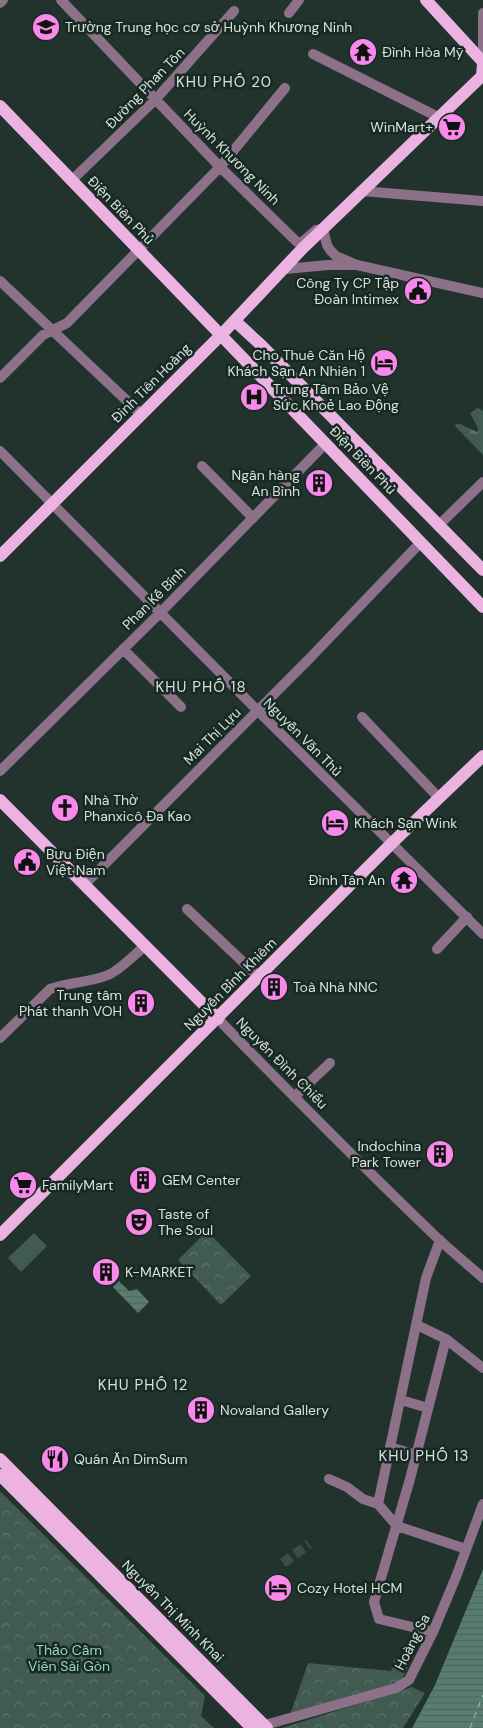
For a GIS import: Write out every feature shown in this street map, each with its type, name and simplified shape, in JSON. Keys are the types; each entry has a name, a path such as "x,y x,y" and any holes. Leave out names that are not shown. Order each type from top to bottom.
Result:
{"main road":[{"path":"426,0 483,68"},
{"name":"Đinh Tiên Hoàng","path":"0,556 235,321 361,191 440,118 483,68"},
{"name":"Điện Biên Phủ","path":"0,106 221,335"},
{"name":"Ðiện Biên Phủ","path":"235,321 483,570"},
{"name":"Ðiện Biên Phủ","path":"221,335 483,607"},
{"path":"248,362 252,352 262,346"},
{"name":"Nguyễn Bỉnh Khiêm","path":"0,1235 392,843 483,756"},
{"name":"Nguyễn Đình Chiểu","path":"0,800 218,1019"},
{"name":"Nguyễn Thị Minh Khai","path":"0,1459 53,1521 252,1728"},
{"name":"Nguyễn Thị Minh Khai","path":"0,1475 53,1521 266,1727"}],"street":[{"path":"0,3 3,0"},
{"name":"Huỳnh Khương Ninh","path":"61,0 220,167 297,242 301,242"},
{"path":"289,13 299,0"},
{"name":"Đường Phan Tôn","path":"72,180 156,99 234,11"},
{"path":"483,13 483,68"},
{"path":"313,54 440,118"},
{"path":"0,378 44,335 66,323 139,250 220,167 285,88"},
{"path":"361,191 483,201"},
{"path":"323,229 330,250 336,256 357,265 483,293"},
{"name":"Đinh Tiên Hoàng","path":"301,242 316,230 323,229"},
{"path":"285,269 328,265 357,265"},
{"path":"0,281 141,414"},
{"name":"Phan Kế Bính","path":"0,771 161,612 326,443"},
{"name":"Nguyễn Văn Thủ","path":"0,451 483,934"},
{"path":"202,466 253,518"},
{"path":"438,526 483,482"},
{"name":"Mai Thị Lựu","path":"84,885 310,658 421,542"},
{"path":"123,649 181,707"},
{"path":"362,717 439,798"},
{"path":"187,908 259,977"},
{"path":"437,948 467,917"},
{"path":"0,1038 50,989 60,985 85,982 110,975 145,946"},
{"name":"Nguyễn Đình Chiểu","path":"218,1019 342,1145 440,1240 483,1278"},
{"path":"294,1097 330,1063"},
{"path":"378,1504 426,1278 440,1240"},
{"path":"417,1325 446,1339 483,1368"},
{"path":"434,1632 379,1618 374,1602 397,1526 446,1339"},
{"path":"401,1400 428,1408"},
{"path":"390,1447 416,1455"},
{"path":"329,1479 347,1487 362,1499 378,1504 397,1526 466,1549"},
{"name":"Hoàng Sa","path":"266,1727 401,1686 412,1676 434,1632 483,1504"}],"green space":[{"path":"478,408 483,411 483,455 455,426 460,424 477,432 478,428 470,413"},
{"path":"207,1231 251,1276 221,1305 178,1260"},
{"path":"34,1233 47,1246 21,1272 8,1258"},
{"name":"Thảo Cầm Viên Sài Gòn","path":"0,1491 205,1696 201,1716 214,1728 0,1728"},
{"path":"395,1658 409,1664 401,1682 290,1715 308,1663 391,1671"},
{"path":"412,1687 425,1693 403,1728 282,1728"}],"shaded area":[{"path":"119,1281 129,1291 137,1289 149,1302 138,1313 113,1287"},
{"path":"483,1569 483,1728 412,1728 435,1685"}],"ferry route":[{"path":"470,1728 483,1695"}],"tunnel":[{"path":"283,1563 309,1544"}],"place":[{"name":"Trường Trung học cơ sở Huỳnh Khương Ninh","path":"46,27"},
{"name":"Đình Hòa Mỹ","path":"363,52"},
{"name":"WinMart+","path":"452,127"},
{"name":"Công Ty CP Tập Đoàn Intimex","path":"418,291"},
{"name":"Cho Thuê Căn Hộ Khách Sạn An Nhiên 1","path":"384,363"},
{"name":"Trung Tâm Bảo Vệ Sức Khoẻ Lao Động","path":"254,397"},
{"name":"Ngân hàng An Bình","path":"319,483"},
{"name":"Nhà Thờ Phanxicô Đa Kao","path":"65,808"},
{"name":"Khách Sạn Wink","path":"335,823"},
{"name":"Bưu Điện Việt Nam","path":"27,862"},
{"name":"Đình Tân An","path":"404,880"},
{"name":"Toà Nhà NNC","path":"274,987"},
{"name":"Trung tâm Phát thanh VOH","path":"141,1003"},
{"name":"Indochina Park Tower","path":"440,1154"},
{"name":"GEM Center","path":"143,1180"},
{"name":"FamilyMart","path":"23,1185"},
{"name":"Taste of The Soul","path":"139,1222"},
{"name":"K-MARKET","path":"106,1272"},
{"name":"Novaland Gallery","path":"201,1410"},
{"name":"Quán Ăn DimSum","path":"55,1459"},
{"name":"Cozy Hotel HCM","path":"278,1588"}],"district":[{"name":"KHU PHỐ 20","path":"224,82"},
{"name":"KHU PHỐ 18","path":"201,687"},
{"name":"KHU PHỐ 12","path":"143,1385"},
{"name":"KHU PHỐ 13","path":"424,1456"}]}
